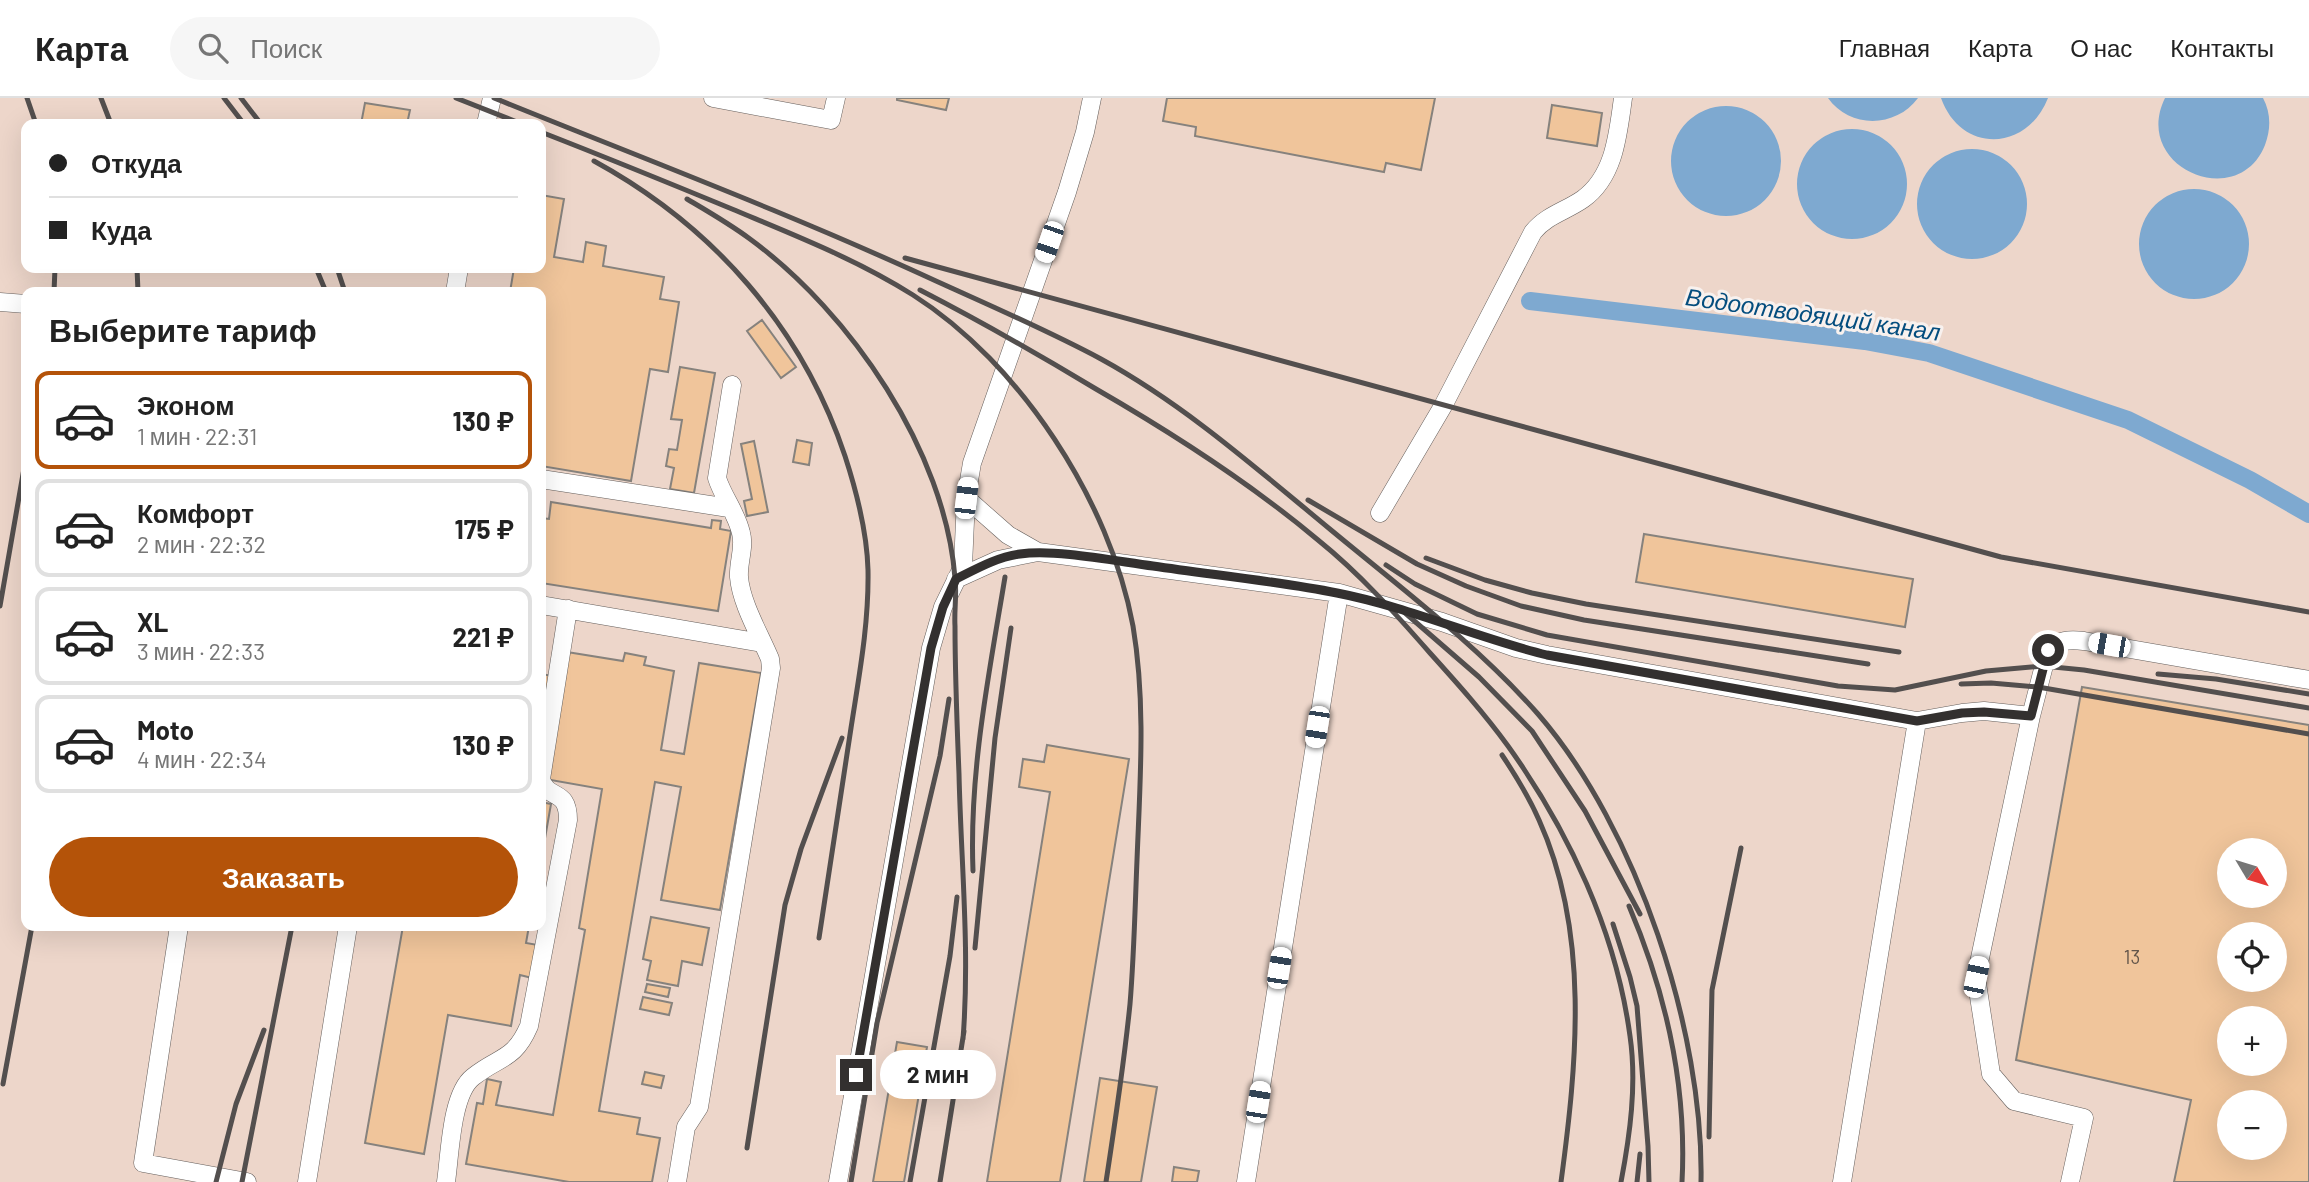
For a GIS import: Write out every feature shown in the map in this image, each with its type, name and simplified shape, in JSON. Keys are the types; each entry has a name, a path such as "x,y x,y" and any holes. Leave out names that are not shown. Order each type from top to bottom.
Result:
{"lane":[{"path":"487,119 492,98"},
{"path":"713,98 831,120 836,98"},
{"path":"838,1182 931,648 943,607 965,557 966,498 972,463 1067,192 1092,98"},
{"path":"1380,513 1443,406 1533,232 1550,216 1585,198 1607,170 1617,137 1623,98"},
{"path":"0,302 21,304"},
{"path":"677,1182 686,1127 699,1107 771,668 770,659 740,585 739,565 743,540 717,478 732,385"},
{"path":"546,480 729,508"},
{"path":"966,498 1008,535 1038,552"},
{"path":"956,579 1018,554 1038,552 1115,561 1339,593 1442,622 1516,648 1547,655 1917,721 1984,712 2031,716"},
{"path":"1245,1182 1339,593"},
{"path":"546,605 762,643"},
{"path":"546,748 568,609"},
{"path":"2070,1182 2084,1118 2014,1101 1991,1074 1976,977 2031,716 2048,650 2055,643 2064,640 2084,641 2309,680"},
{"path":"1842,1182 1917,721"},
{"path":"446,1182 458,1102 465,1086 473,1077 509,1056 520,1044 529,1026 568,820 563,800 546,789"},
{"path":"178,931 144,1163 247,1182"},
{"path":"307,1182 347,931"}],"shaded area":[{"path":"0,98 2309,98 2309,1182 0,1182"}],"water":[{"path":"1828,98 1918,98 1898,115 1873,121 1848,115"},
{"path":"1941,98 2048,98 2038,116 2025,129 1994,139 1978,137 1963,129 1950,116"},
{"path":"2165,98 2263,98 2269,121 2265,145 2252,165 2233,176 2213,178 2192,173 2175,161 2162,144 2158,123"},
{"path":"1726,106 1747,110 1765,122 1777,140 1781,161 1777,182 1765,200 1747,212 1726,216 1705,212 1687,200 1675,182 1671,161 1675,140 1687,122 1705,110"},
{"path":"1852,129 1873,133 1891,145 1903,163 1907,184 1903,205 1891,223 1873,235 1852,239 1831,235 1813,223 1801,205 1797,184 1801,163 1813,145 1831,133"},
{"path":"1972,149 1993,153 2011,165 2023,183 2027,204 2023,225 2011,243 1993,255 1972,259 1951,255 1933,243 1921,225 1917,204 1921,183 1933,165 1951,153"},
{"path":"2194,189 2215,193 2233,205 2245,223 2249,244 2245,265 2233,283 2215,295 2194,299 2173,295 2155,283 2143,265 2139,244 2143,223 2155,205 2173,193"}],"building":[{"path":"897,98 949,98 946,110"},
{"path":"1167,98 1435,98 1421,170 1386,163 1384,172 1195,136 1196,127 1163,121"},
{"path":"365,103 410,110 408,119 362,119"},
{"path":"1552,105 1602,113 1597,146 1547,138"},
{"path":"546,196 564,199 554,257 583,262 586,242 606,246 603,266 664,277 660,299 679,302 668,372 650,369 631,481 546,467 546,287 511,287 513,273 546,273"},
{"path":"762,320 796,367 781,378 747,331"},
{"path":"680,367 715,373 694,493 670,489 674,468 666,466 669,449 677,450 682,420 671,419"},
{"path":"797,440 812,443 809,465 793,462"},
{"path":"754,441 768,512 747,516 744,501 752,499 741,444"},
{"path":"551,502 711,528 712,520 721,521 720,529 731,531 718,611 546,584 546,519 549,519"},
{"path":"1644,534 1913,579 1905,627 1636,582"},
{"path":"567,652 623,661 625,653 646,657 644,665 674,671 661,750 684,754 699,663 761,673 720,910 661,900 681,787 655,782 599,1111 640,1118 637,1134 660,1138 652,1182 569,1182 466,1164 477,1103 483,1104 487,1079 501,1082 496,1105 553,1115 585,930 579,928 602,789 546,779"},
{"path":"546,675 553,676 546,716"},
{"path":"2082,687 2309,725 2309,1182 2174,1182 2191,1100 2016,1060"},
{"path":"1047,745 1129,759 1060,1182 987,1182 1050,792 1019,787 1023,759 1044,762"},
{"path":"546,803 551,804 546,832"},
{"path":"651,917 709,928 702,965 682,961 678,986 647,980 651,961 643,959"},
{"path":"402,931 528,931 526,943 538,945 532,978 520,975 511,1026 448,1015 424,1154 365,1143"},
{"path":"647,984 670,988 668,997 645,992"},
{"path":"643,997 672,1003 669,1015 640,1009"},
{"path":"897,1042 927,1047 904,1182 873,1182"},
{"path":"645,1072 664,1076 661,1088 642,1084"},
{"path":"1100,1078 1157,1087 1141,1182 1084,1182"},
{"path":"1174,1167 1199,1171 1197,1182 1172,1182"}],"waterway":[{"name":"Водоотводящий канал","path":"1530,301 1865,341 1929,353 2128,420 2250,480 2309,514"}],"railway":[{"path":"27,98 34,119"},
{"path":"101,98 109,119"},
{"path":"224,98 240,119"},
{"path":"241,98 257,119"},
{"path":"456,98 509,119"},
{"path":"494,98 881,256 1019,318 1101,359 1162,397 1220,439 1490,664 1538,714 1574,761 1606,814 1634,873 1658,934 1677,998 1691,1062 1699,1124 1701,1182"},
{"path":"546,134 801,238 869,270 913,295 952,324 989,358 1024,397 1081,484 1104,531 1121,579 1133,626 1140,684 1141,743 1131,986 1106,1182"},
{"path":"594,161 677,216 748,284 778,323 804,365 827,409 854,484 867,555 867,610 819,938"},
{"path":"687,199 750,239 823,305 857,345 887,389 912,434 933,482 947,530 956,584 956,700 965,940 963,1039"},
{"path":"905,258 2001,557 2309,612"},
{"path":"54,287 55,273"},
{"path":"137,273 138,287"},
{"path":"318,273 324,287"},
{"path":"339,273 343,287"},
{"path":"920,290 1125,406 1265,498 1362,580 1404,623 1508,746 1570,848 1587,884 1614,959 1630,1036 1633,1072 1630,1128 1621,1182"},
{"path":"0,606 21,486"},
{"path":"1308,500 1417,564 1521,606 1584,620 1868,664"},
{"path":"1426,558 1485,580 1586,604 1899,652"},
{"path":"1386,565 1415,584 1477,614 1547,635 1838,686 1895,690 1986,671 2043,666 2084,670 2309,708"},
{"path":"973,871 977,760 1005,577"},
{"path":"1404,612 1479,677 1532,731 1585,811 1640,914"},
{"path":"975,948 995,738 1011,628"},
{"path":"2158,674 2216,679 2309,694"},
{"path":"1961,684 1991,683 2038,687 2309,734"},
{"path":"851,1182 877,1023 940,756 949,699"},
{"path":"747,1148 785,905 801,849 842,738"},
{"path":"1502,755 1535,811 1555,863 1573,953 1575,1045 1561,1182"},
{"path":"1709,1137 1712,990 1741,848"},
{"path":"910,1182 950,956 957,897"},
{"path":"1629,906 1654,972 1671,1041 1681,1111 1682,1182"},
{"path":"1613,924 1637,1006 1649,1182"},
{"path":"3,1084 31,931"},
{"path":"242,1182 291,931"},
{"path":"216,1182 236,1104 264,1030"},
{"path":"940,1182 964,1031"},
{"path":"1637,1182 1640,1154"}],"route":[{"path":"856,1075 931,648 943,607 956,579 981,566 1018,554 1038,552 1339,593 1442,622 1516,648 1547,655 1917,721 1984,712 2031,716 2048,650"}]}
